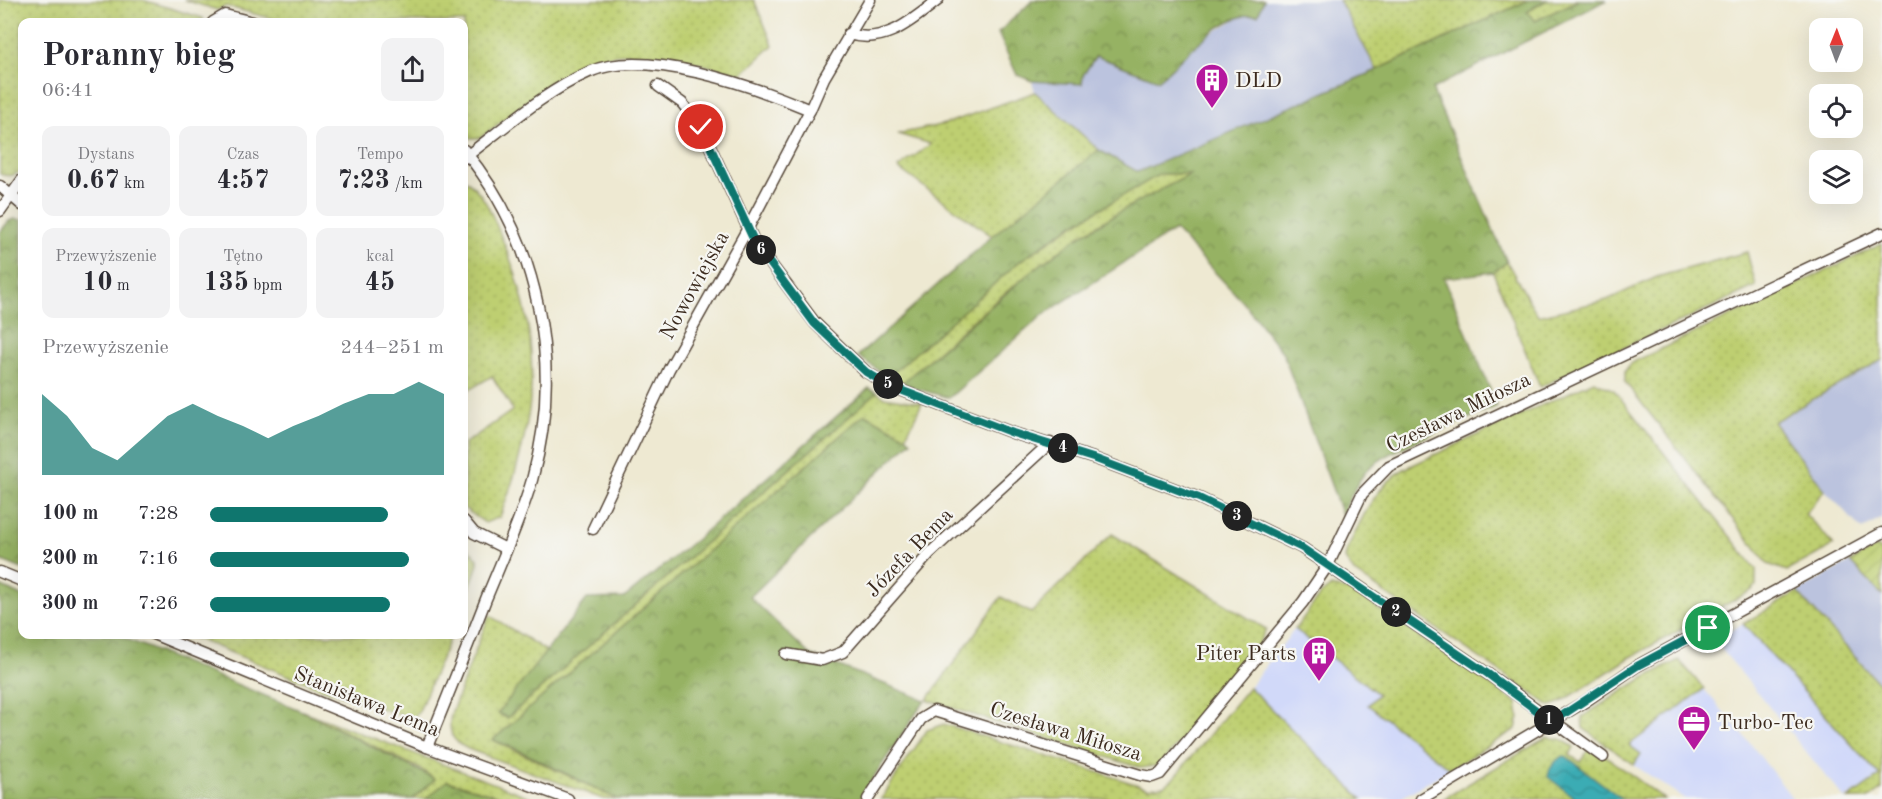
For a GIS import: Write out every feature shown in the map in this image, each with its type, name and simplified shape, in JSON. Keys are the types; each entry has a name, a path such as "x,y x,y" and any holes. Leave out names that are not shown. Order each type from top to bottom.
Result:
{"street":[{"name":"Nowowiejska","path":"593,529 669,369 748,228 810,110 824,78 870,0"},
{"path":"848,34 868,38 892,32 938,0"},
{"path":"220,18 225,15 237,18"},
{"path":"468,152 566,83 613,64 650,64 736,82 759,88 810,110"},
{"path":"658,86 682,103 701,127 755,243 814,323 866,372 902,390 1013,433 1050,443 1199,498 1302,548 1488,674 1603,757"},
{"path":"427,747 526,498 540,447 545,395 544,344 536,293 519,244 497,197 468,158"},
{"path":"0,211 18,185"},
{"path":"0,186 18,201"},
{"name":"Czesława Miłosza","path":"868,799 921,719 934,711 1140,775 1156,776 1169,766 1312,589 1328,565 1362,494 1378,475 1400,459 1882,233"},
{"name":"Józefa Bema","path":"786,654 822,660 843,652 930,553 1050,443"},
{"path":"468,526 489,543 506,549"},
{"path":"1421,799 1552,722 1637,666 1882,533"},
{"path":"0,572 18,579"},
{"name":"Stanisława Lema","path":"165,639 427,747 568,799"}],"shaded area":[{"path":"1264,0 1339,0 1377,70 1138,172 1099,150 1035,92 1032,81 1082,84 1083,75 1096,56 1158,79 1199,41 1245,14 1258,15"},
{"path":"1882,360 1882,518 1862,530 1825,490 1772,422"},
{"path":"1850,562 1882,595 1882,687 1797,592"},
{"path":"1743,624 1850,740 1880,777 1845,799 1714,640"},
{"path":"1295,629 1378,694 1368,705 1450,769 1399,799 1362,799 1249,687"},
{"name":"Turbo-Tec","path":"1704,689 1793,799 1685,799 1634,765 1641,754 1629,746"}],"green space":[{"path":"0,0 143,0 203,18 18,18 18,172 14,175 0,174"},
{"path":"184,0 754,0 773,45 742,74 649,54 620,54 601,58 564,75 480,138 470,138 468,137 468,18 270,18 226,6 217,10"},
{"path":"1033,0 1264,0 1258,15 1244,16 1217,28 1158,80 1096,56 1083,75 1082,84 1032,81 1017,75 998,33"},
{"path":"1339,0 1529,0 1377,70"},
{"path":"1529,0 1547,0 1527,12 1535,21 1579,0 1607,0 1432,89 1507,262 1493,272 1444,278 1497,406 1409,445 1377,462 1359,480 1342,515 1283,353 1243,302 1175,230 1044,314 949,398 901,384 1032,271 1077,238 1126,208 1191,174 1160,174 1067,228 1020,261 888,377 858,356 992,236 1099,150 1138,172 1377,70"},
{"path":"1547,0 1579,0 1535,21 1526,12"},
{"path":"1035,92 1099,150 992,236 898,168 931,144 898,134 945,124"},
{"path":"1160,174 1192,174 1077,238 987,308 901,384 888,377 1020,261 1110,201"},
{"path":"468,182 477,190 491,212 515,273 525,309 532,377 523,444 513,480 500,517 485,523 468,511 468,441 513,410 492,376 468,391"},
{"path":"18,219 18,567 0,560 0,232 9,221"},
{"path":"1882,244 1882,360 1773,422 1825,490 1805,514 1834,545 1787,571 1768,564 1625,382 1625,371 1631,363"},
{"path":"1747,252 1756,286 1540,387 1493,272 1507,262 1538,316 1607,300 1657,277"},
{"path":"1594,381 1614,390 1756,569 1756,586 1751,591 1631,657 1560,703 1550,706 1354,572 1345,559 1346,552 1369,506 1384,486 1404,469"},
{"path":"869,388 877,392 507,718 498,713 587,599 624,598 699,537"},
{"path":"877,392 884,397 922,403 906,436 865,414 493,740 617,799 603,799 468,749 454,739 450,726 451,714 489,615 548,652 498,713 507,718"},
{"path":"865,414 911,441 750,597 809,654 925,700 859,799 617,799 493,740"},
{"path":"1112,534 1266,629 1255,651 1160,765 1141,768 927,700 1001,597 1031,613"},
{"path":"1877,547 1882,551 1882,595 1850,562"},
{"path":"468,548 478,559 468,593"},
{"path":"0,586 18,594 18,639 127,639 302,711 435,779 412,799 0,799"},
{"path":"1330,587 1352,591 1517,703 1519,717 1516,729 1450,769 1368,705 1378,694 1295,629 1320,595"},
{"path":"1797,592 1882,687 1882,789 1868,799 1848,799 1880,776 1743,624"},
{"path":"197,639 449,639 419,711 412,719 312,685"},
{"path":"1679,660 1704,689 1629,745 1641,754 1634,765 1583,728 1582,717 1637,682"},
{"path":"1249,687 1362,799 881,799 927,730 944,724 1148,788 1163,786 1172,780"},
{"path":"302,711 535,799 509,799 447,781 426,799 413,799 435,779 420,769"},
{"path":"1547,737 1561,739 1574,747 1570,755 1580,762 1589,749 1599,751 1664,799 1443,799"},
{"path":"447,781 509,799 426,799"}],"water":[{"path":"1565,756 1622,799 1576,799 1548,777 1554,764"}],"place":[{"name":"DLD","path":"1212,109"},
{"name":"Piter Parts","path":"1319,682"},
{"name":"Turbo-Tec","path":"1694,751"}],"route":[{"path":"701,127 755,243 814,323 866,372 890,386 1013,433 1096,459 1199,498 1302,548 1503,684 1552,722 1637,666 1708,628"}]}
